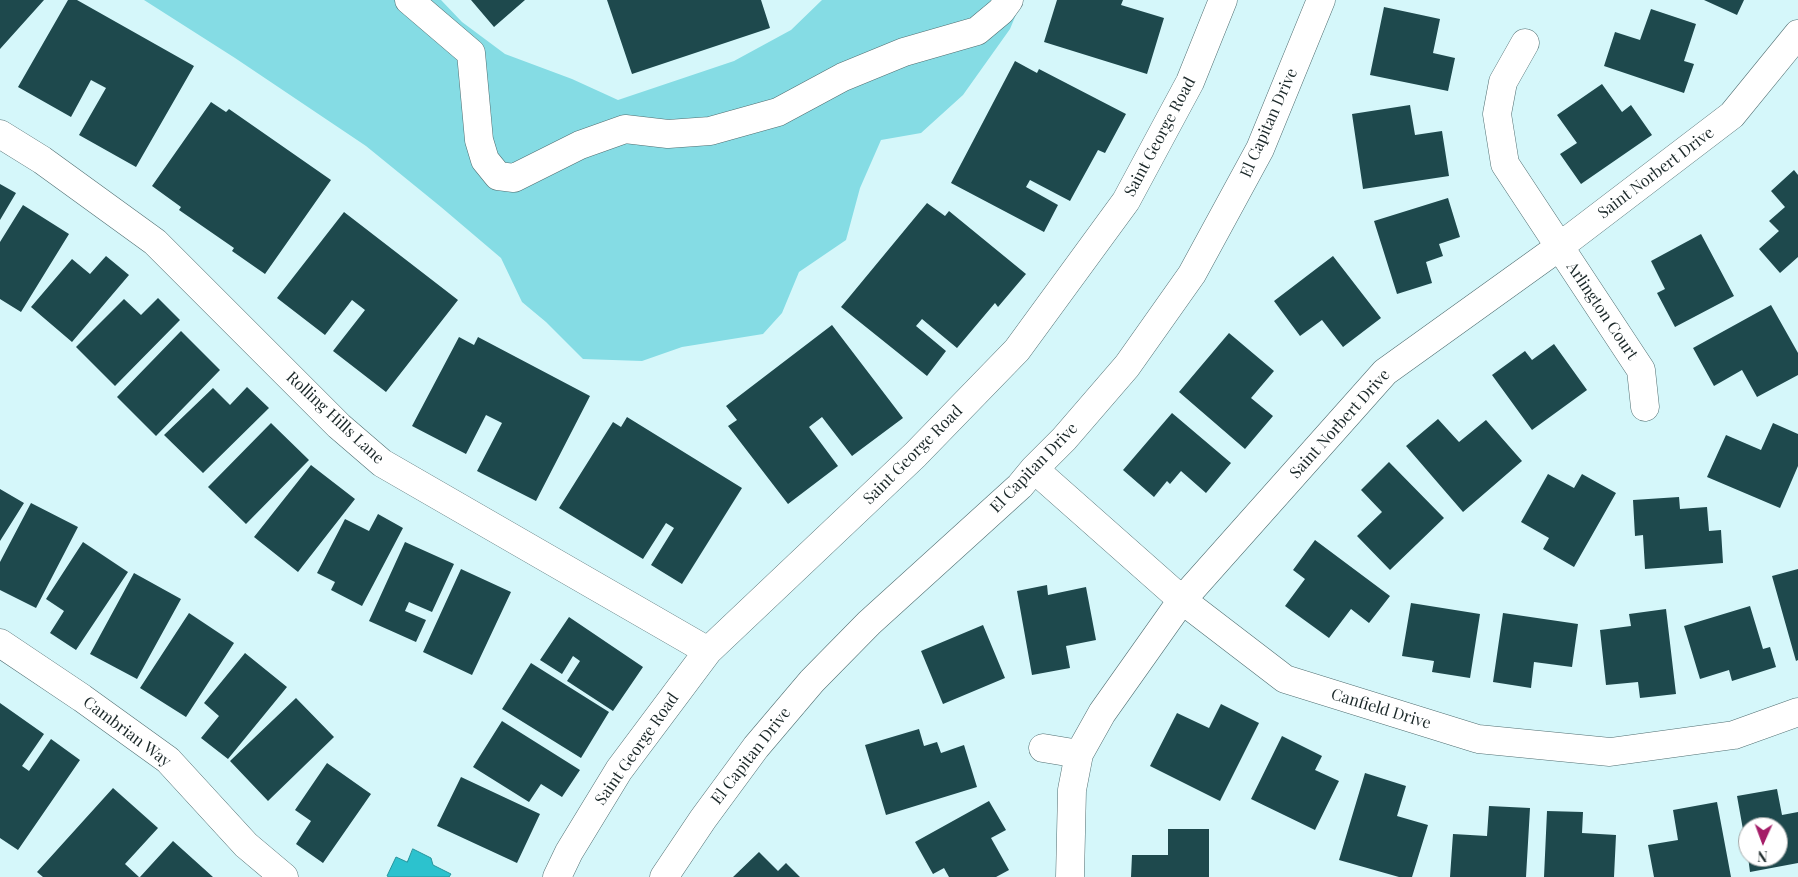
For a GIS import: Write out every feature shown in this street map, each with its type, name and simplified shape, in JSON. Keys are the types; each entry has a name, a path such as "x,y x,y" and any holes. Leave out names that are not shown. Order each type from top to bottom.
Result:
{"street":[{"path":"409,0 471,53 479,140 485,160 498,176 514,178 580,145 625,129 668,134 710,131 778,112 843,77 904,52 977,31 1001,11 1009,0"},
{"name":"Saint George Road","path":"557,877 619,770 708,651 915,455 1017,350 1126,201 1190,82 1223,0"},
{"name":"El Capitan Drive","path":"664,877 703,819 756,747 812,681 869,623 1020,486 1064,439 1127,366 1192,274 1260,149 1321,0"},
{"name":"Saint Norbert Drive","path":"1070,877 1072,790 1079,754 1102,713 1182,600 1385,372 1559,247 1732,115 1798,34"},
{"name":"Arlington Court","path":"1525,43 1503,82 1497,114 1505,164 1641,370 1645,407"},
{"name":"Rolling Hills Lane","path":"0,134 42,160 155,242 339,426 382,463 708,651"},
{"name":"Canfield Drive","path":"1034,469 1182,600 1285,679 1478,739 1610,752 1734,734 1798,712"},
{"name":"Cambrian Way","path":"0,643 82,698 168,760 246,845 284,877"},
{"path":"1043,748 1079,754"}],"shaded area":[{"path":"144,0 441,0 462,22 505,54 572,79 618,100 734,61 791,30 822,0 1022,0 1010,29 963,95 921,133 881,140 860,188 846,240 799,272 782,313 763,334 682,347 642,361 583,359 546,322 522,302 501,258 441,207 366,146 235,58"},
{"path":"413,849 431,858 433,865 451,874 449,877 387,876 396,857 407,862"}],"building":[{"path":"0,0 44,0 0,49"},
{"path":"68,0 77,0 194,66 136,167 79,135 106,88 91,80 71,117 18,87"},
{"path":"471,0 525,0 494,27"},
{"path":"607,0 761,0 770,28 632,74"},
{"path":"1057,0 1123,0 1121,5 1164,18 1147,74 1044,42"},
{"path":"1704,0 1744,0 1737,15"},
{"path":"1384,7 1440,19 1433,53 1455,58 1448,91 1370,75"},
{"path":"1651,9 1696,24 1684,61 1694,64 1684,93 1604,66 1615,32 1640,40"},
{"path":"1015,61 1037,73 1039,69 1126,114 1105,153 1098,150 1070,201 1030,180 1026,187 1058,205 1044,232 951,183"},
{"path":"1602,84 1622,112 1631,105 1652,135 1581,184 1560,154 1577,143 1557,115"},
{"path":"211,102 226,112 229,109 331,180 265,274 232,251 234,248 179,210 181,207 152,186"},
{"path":"1410,105 1415,135 1442,131 1449,176 1363,189 1352,114"},
{"path":"1794,170 1798,175 1798,257 1780,273 1759,249 1779,231 1769,221 1785,207 1771,191"},
{"path":"0,184 16,193 0,220"},
{"path":"1448,198 1460,237 1439,244 1443,256 1426,262 1432,283 1397,294 1374,221"},
{"path":"927,203 945,216 949,211 1026,274 998,307 995,303 957,348 922,319 916,326 946,351 927,376 841,307"},
{"path":"23,205 69,234 21,312 0,299 0,242"},
{"path":"344,212 458,300 386,392 333,351 365,310 352,300 325,335 277,298"},
{"path":"1701,234 1734,296 1675,327 1657,293 1665,289 1651,261"},
{"path":"106,256 129,275 72,342 31,307 72,259 90,274"},
{"path":"1333,256 1381,318 1343,347 1322,320 1300,336 1274,301"},
{"path":"158,298 180,320 115,386 76,347 124,299 141,315"},
{"path":"1771,305 1798,353 1798,375 1757,397 1742,370 1714,386 1693,348"},
{"path":"832,325 903,418 852,456 822,417 809,427 838,466 788,504 728,426 737,420 726,406"},
{"path":"181,331 220,370 156,436 117,397"},
{"path":"1229,333 1274,371 1251,398 1273,416 1245,449 1179,392"},
{"path":"459,337 474,345 478,337 590,396 536,501 477,471 502,423 486,415 466,454 412,426"},
{"path":"1554,344 1587,390 1532,430 1492,375 1525,351 1532,360"},
{"path":"247,387 269,408 203,473 164,435 213,388 230,405"},
{"path":"1172,413 1231,463 1206,493 1181,471 1170,484 1167,481 1154,497 1123,470"},
{"path":"627,417 742,488 682,584 651,565 674,528 666,523 643,559 559,508 613,422 621,427"},
{"path":"1438,419 1459,442 1486,420 1522,461 1463,512 1406,446"},
{"path":"271,423 309,460 246,524 208,487"},
{"path":"1773,423 1798,434 1798,466 1780,508 1707,477 1726,435 1761,450"},
{"path":"1389,462 1444,518 1390,570 1357,536 1382,512 1361,490"},
{"path":"311,465 355,499 298,572 254,537"},
{"path":"1548,474 1574,488 1582,474 1616,493 1574,567 1543,549 1549,538 1521,522"},
{"path":"0,489 24,503 0,541"},
{"path":"1679,497 1680,509 1707,507 1709,531 1721,530 1723,563 1645,569 1643,535 1635,536 1633,500"},
{"path":"31,503 78,527 36,608 0,590 0,562"},
{"path":"378,514 403,528 362,606 331,590 335,582 317,573 345,519 369,531"},
{"path":"1315,540 1390,596 1369,623 1351,609 1329,638 1285,606 1305,579 1293,570"},
{"path":"83,542 128,572 76,650 50,633 64,611 46,599"},
{"path":"405,542 454,564 432,612 409,602 405,611 426,620 416,642 369,621"},
{"path":"461,569 511,592 472,675 423,652"},
{"path":"1798,569 1798,660 1796,661 1772,576"},
{"path":"134,573 181,599 137,679 90,654"},
{"path":"1047,585 1048,595 1086,587 1096,640 1066,646 1070,668 1032,675 1017,591"},
{"path":"1411,603 1480,614 1470,678 1432,672 1434,661 1402,656"},
{"path":"1750,606 1763,649 1770,647 1776,667 1732,681 1729,670 1700,679 1684,626"},
{"path":"1666,609 1676,694 1640,698 1638,682 1606,685 1600,630 1631,626 1629,614"},
{"path":"189,613 234,643 186,717 140,688"},
{"path":"1503,613 1578,624 1572,667 1534,662 1531,688 1493,682"},
{"path":"569,617 643,667 613,711 567,681 580,661 573,656 562,674 540,660"},
{"path":"983,625 1005,678 943,704 921,651"},
{"path":"245,653 287,687 228,759 201,738 219,716 204,703"},
{"path":"531,663 609,712 581,758 502,709"},
{"path":"296,698 334,737 268,801 230,761"},
{"path":"0,703 44,734 22,766 29,771 51,739 80,760 18,850 0,838"},
{"path":"1221,704 1259,723 1220,801 1150,766 1177,713 1209,728"},
{"path":"502,721 580,770 562,797 541,784 529,802 473,767"},
{"path":"919,729 924,746 937,742 941,753 964,745 977,787 886,815 865,745"},
{"path":"1282,736 1322,756 1315,770 1339,781 1315,830 1251,799"},
{"path":"327,763 371,794 323,863 296,844 311,821 295,810"},
{"path":"1365,773 1406,786 1397,816 1428,825 1412,877 1399,877 1339,860"},
{"path":"461,777 540,814 517,863 437,826"},
{"path":"113,788 158,828 125,864 139,877 43,877 37,872"},
{"path":"1777,789 1782,815 1798,812 1798,863 1788,865 1788,817 1741,817 1737,796"},
{"path":"989,801 1006,830 991,838 1009,870 996,877 949,877 944,868 933,874 915,842"},
{"path":"1717,802 1731,877 1654,877 1648,845 1678,840 1673,810"},
{"path":"1489,806 1530,808 1526,877 1450,877 1453,834 1487,836"},
{"path":"1547,811 1583,812 1582,833 1616,835 1614,877 1544,877"},
{"path":"1168,829 1209,829 1209,877 1131,877 1132,855 1168,855"},
{"path":"173,841 213,877 140,877"},
{"path":"759,852 778,871 786,863 800,877 733,877"},
{"path":"1749,867 1777,867 1750,872"}]}
